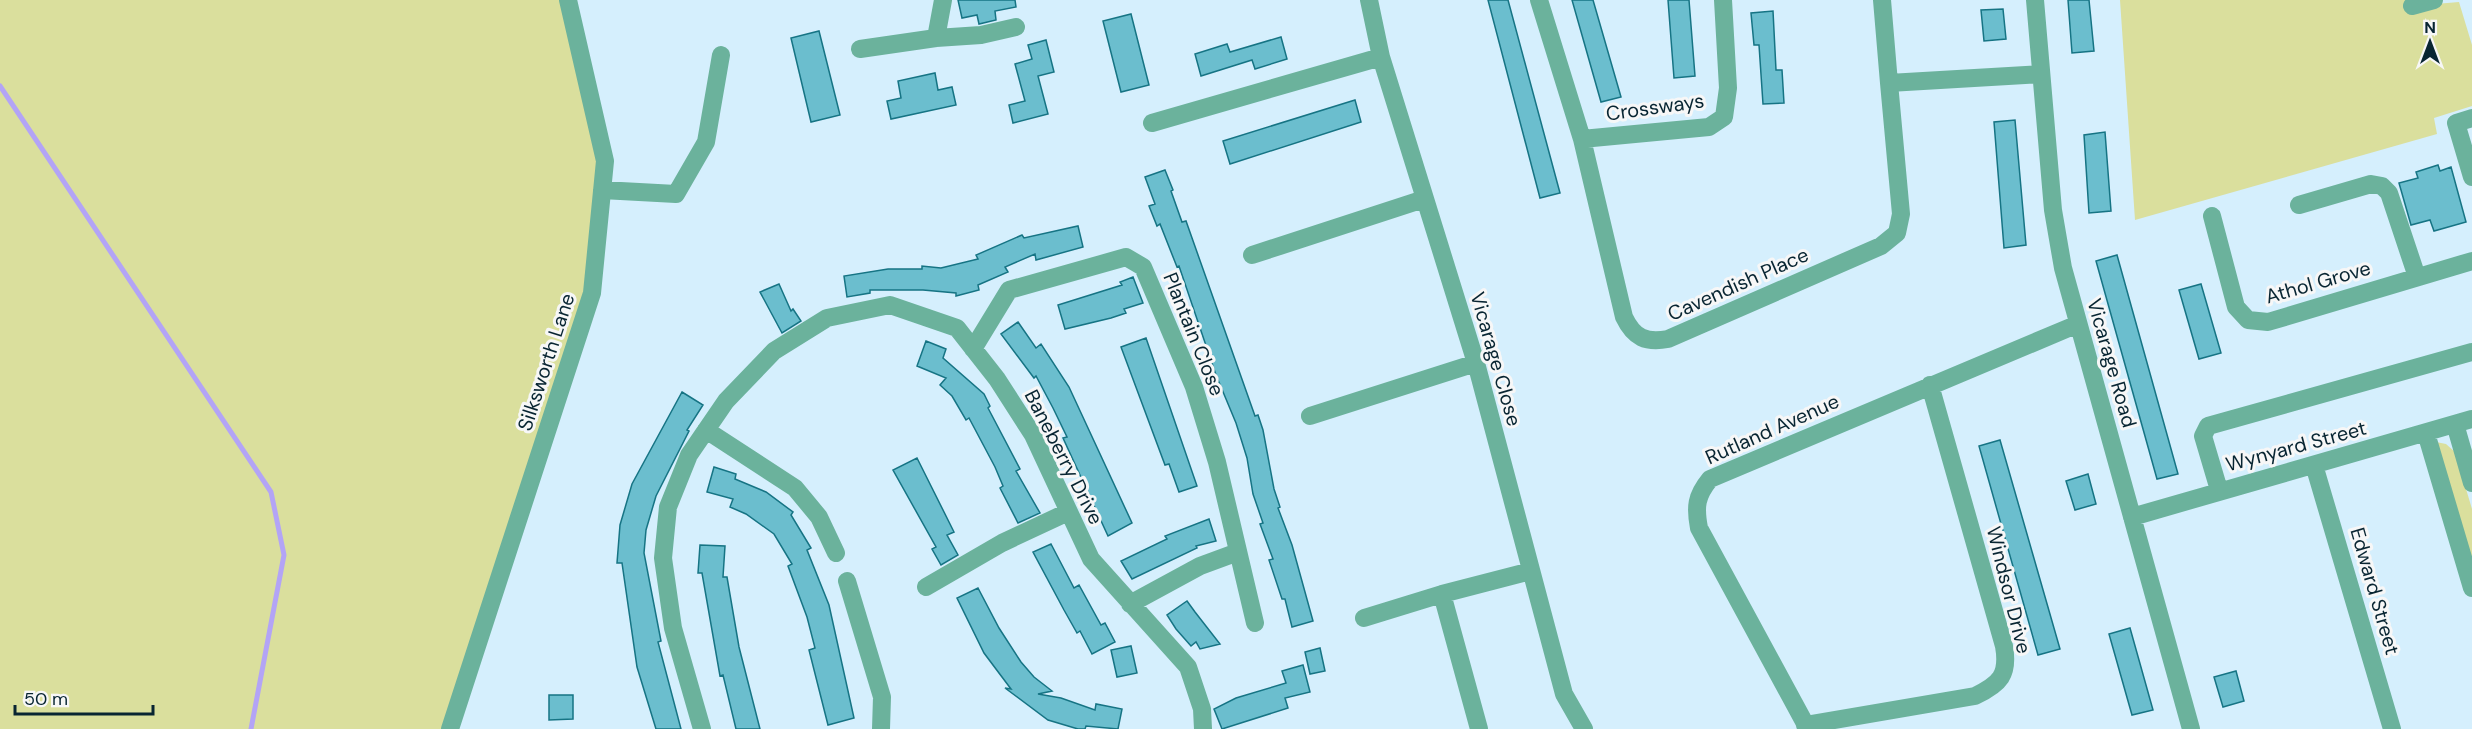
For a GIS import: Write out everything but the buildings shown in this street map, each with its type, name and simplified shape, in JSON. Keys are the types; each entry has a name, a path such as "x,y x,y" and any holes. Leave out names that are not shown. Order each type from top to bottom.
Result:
{"street":[{"name":"Silksworth Lane","path":"450,729 592,293 605,161 568,0"},
{"path":"936,38 943,0"},
{"name":"Vicarage Close","path":"1369,0 1381,57 1476,363 1564,694 1584,729"},
{"name":"Cavendish Place","path":"1539,0 1582,140 1624,317 1630,330 1640,339 1655,342 1668,339 1881,246 1897,233 1901,214 1882,0"},
{"name":"Crossways","path":"1582,140 1709,127 1724,117 1728,88 1723,0"},
{"name":"Vicarage Road","path":"2035,0 2053,210 2063,267 2191,729"},
{"path":"2412,6 2434,0"},
{"path":"860,49 936,38 981,35 1016,27"},
{"path":"602,190 676,194 706,142 721,55"},
{"path":"1152,123 1381,57"},
{"path":"1889,83 2041,74"},
{"path":"2464,120 2472,177"},
{"path":"2299,205 2371,184 2382,186 2389,193 2417,277"},
{"path":"1252,255 1424,199"},
{"name":"Athol Grove","path":"2212,216 2236,307 2248,320 2268,322 2472,261"},
{"name":"Plantain Close","path":"973,349 1009,290 1126,256 1143,267 1194,387 1217,462 1255,623"},
{"name":"Baneberry Drive","path":"702,729 673,628 663,558 668,507 689,455 726,401 774,351 827,318 890,305 957,328 997,379 1033,435 1092,559 1188,667 1202,709 1203,729"},
{"name":"Rutland Avenue","path":"1807,727 1699,528 1696,508 1699,492 1710,479 2078,324"},
{"path":"2219,490 2203,436 2208,426 2472,352"},
{"path":"1310,416 1476,363"},
{"name":"Windsor Drive","path":"1807,727 1975,696 1993,687 2005,672 2004,646 1930,385"},
{"path":"2464,422 2472,483"},
{"name":"Wynyard Street","path":"2132,517 2219,490 2464,422"},
{"path":"706,430 768,468 795,488 819,517 836,553"},
{"path":"2426,433 2472,588"},
{"name":"Edward Street","path":"2314,465 2392,729"},
{"path":"926,587 1002,543 1068,512"},
{"path":"1130,604 1200,566 1238,552"},
{"path":"1364,618 1442,594 1531,571"},
{"path":"847,581 882,697 881,729"},
{"path":"1442,594 1479,729"}],"green space":[{"path":"0,0 568,0 605,161 592,293 450,729 0,729"},
{"path":"2120,0 2410,0 2412,6 2459,2 2472,45 2472,106 2434,118 2437,134 2135,220"},
{"path":"2436,442 2446,444 2455,452 2472,509 2472,567"}],"waterway":[{"path":"0,86 271,492 284,555 251,729"}]}
